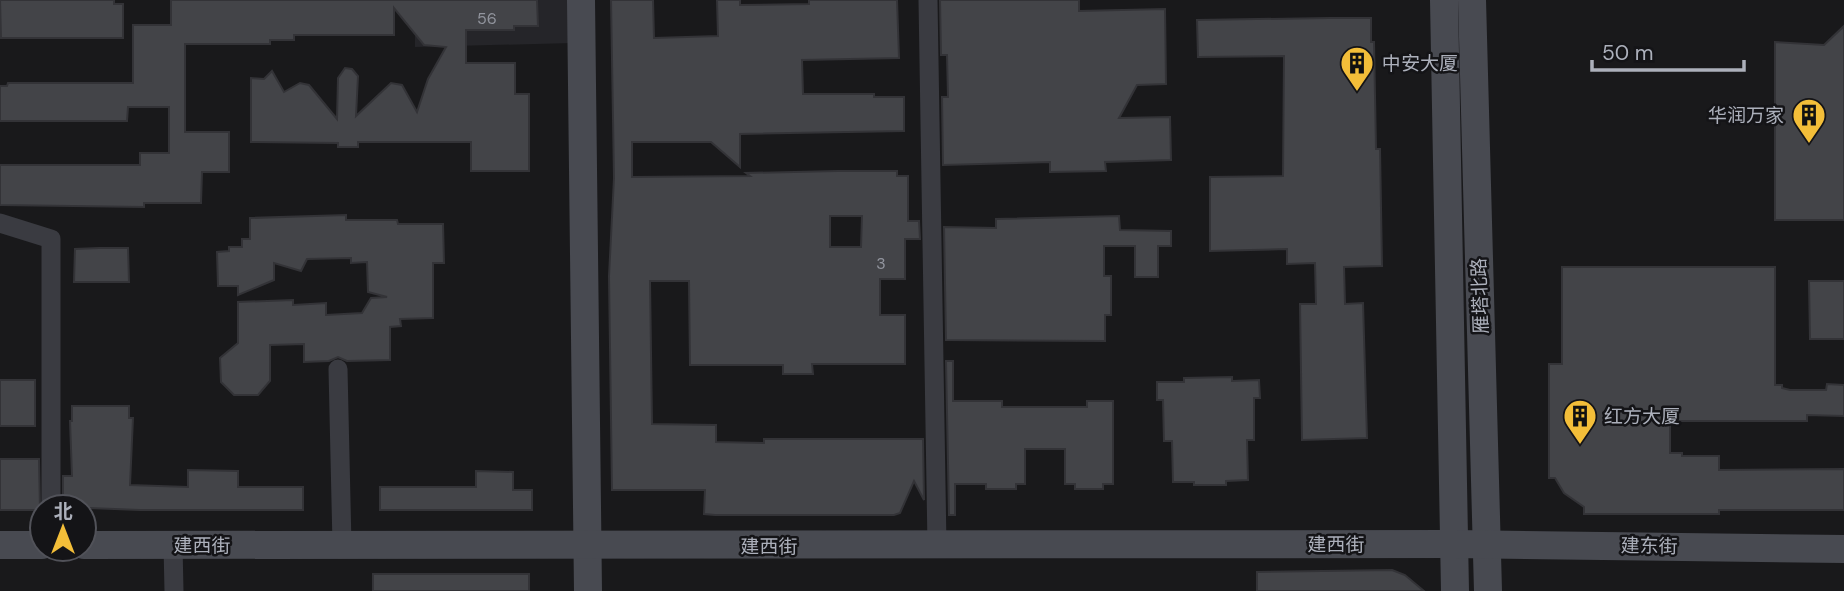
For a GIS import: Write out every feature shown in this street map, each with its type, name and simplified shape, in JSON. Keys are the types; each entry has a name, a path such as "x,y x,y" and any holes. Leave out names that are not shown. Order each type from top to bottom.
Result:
{"street":[{"path":"581,0 588,591"},
{"path":"928,0 937,546"},
{"name":"雁塔北路","path":"1444,0 1455,591"},
{"name":"雁塔北路","path":"1472,0 1488,591"},
{"path":"0,223 51,239 51,493"},
{"path":"338,369 342,545"},
{"name":"建西街","path":"98,545 1454,544"},
{"name":"建东街","path":"1454,544 1844,549"},
{"path":"0,545 28,545"},
{"path":"173,545 174,591"}],"shaded area":[{"path":"415,0 572,0 573,43 415,47"}],"building":[{"path":"0,0 114,0 114,4 123,4 123,38 1,38"},
{"path":"171,0 537,0 538,26 514,26 514,30 466,30 466,63 515,63 515,94 529,94 529,171 471,171 471,142 358,142 358,147 338,147 338,143 251,142 251,78 264,79 272,71 284,92 300,83 309,85 337,119 338,78 345,68 352,69 358,76 356,116 391,83 402,85 417,112 428,79 446,47 424,45 394,8 394,35 294,35 294,40 270,40 270,44 185,44 185,132 229,132 229,172 202,172 201,203 144,203 144,207 0,205 0,165 140,165 140,153 169,153 169,107 128,107 127,121 0,121 0,86 7,86 8,83 133,83 133,25 171,25"},
{"path":"611,0 653,0 654,38 718,36 717,0 740,0 740,5 809,4 809,0 897,0 899,58 802,60 803,94 874,94 874,97 904,97 904,131 740,134 740,167 711,142 632,142 632,177 750,176 746,173 837,171 897,171 897,176 908,176 908,221 919,221 920,239 905,239 905,279 880,279 880,315 905,315 905,364 812,364 813,374 783,374 783,365 690,365 689,281 650,281 652,424 716,425 716,442 764,443 764,439 923,439 924,500 914,481 900,513 894,515 715,515 704,514 705,490 612,490 609,276 614,178","holes":["830,216 862,216 861,247 830,247"]},
{"path":"940,0 1079,0 1079,11 1165,9 1166,84 1137,85 1119,118 1170,117 1171,160 1105,162 1106,171 1050,172 1050,162 943,165 942,97 948,97 947,55 941,55"},
{"path":"1371,18 1376,149 1380,149 1382,266 1344,267 1345,304 1363,303 1367,438 1302,440 1300,304 1316,304 1315,263 1287,264 1287,249 1210,251 1210,177 1283,176 1284,56 1198,57 1197,20"},
{"name":"华润万家","path":"1844,26 1844,220 1775,220 1775,42 1824,45"},
{"path":"346,215 346,220 397,220 398,224 443,224 444,263 433,263 433,318 400,319 401,326 390,327 390,360 347,361 338,357 329,361 304,362 304,344 270,345 270,381 258,395 234,395 221,382 220,358 238,343 238,302 293,300 293,305 326,303 326,315 362,313 371,298 387,297 368,292 367,262 351,263 351,258 307,259 301,271 274,263 274,280 238,295 238,286 218,286 217,252 229,251 229,247 242,247 242,239 250,239 250,218"},
{"path":"1119,216 1120,230 1171,231 1171,246 1158,246 1158,277 1135,277 1135,246 1104,246 1104,276 1111,276 1111,315 1105,315 1105,341 946,340 944,227 996,228 996,219"},
{"path":"128,248 129,282 74,282 75,249"},
{"path":"1562,267 1775,267 1775,385 1782,385 1782,388 1790,390 1826,390 1827,384 1844,385 1844,416 1807,415 1807,421 1670,421 1670,453 1682,453 1682,456 1719,456 1719,470 1844,469 1844,510 1584,514 1584,507 1564,493 1555,478 1549,478 1549,364 1562,364"},
{"path":"1809,281 1844,281 1844,339 1810,339"},
{"path":"946,361 953,361 953,401 1002,401 1002,407 1087,407 1087,401 1113,401 1113,484 1103,484 1103,489 1075,489 1075,484 1065,484 1065,449 1025,449 1025,484 1016,484 1016,489 986,489 986,484 955,484 955,515 949,515"},
{"path":"1232,377 1232,381 1259,380 1260,398 1254,398 1254,440 1247,440 1248,480 1226,481 1226,485 1173,482 1172,441 1164,441 1163,400 1157,400 1157,382 1184,382 1184,378"},
{"path":"0,380 35,380 35,426 0,426"},
{"path":"72,406 129,406 129,418 133,418 130,485 188,487 188,470 238,471 238,487 303,487 303,510 98,508 98,493 63,493 63,476 72,476"},
{"path":"0,459 39,459 40,493 28,493 28,510 0,510"},
{"path":"476,471 513,472 513,490 532,490 532,510 380,510 380,487 476,487"},
{"path":"1392,570 1405,575 1424,591 1257,591 1257,572"},
{"path":"373,574 529,574 529,591 373,591"}],"place":[{"name":"中安大厦","path":"1357,93"},
{"name":"华润万家","path":"1809,145"},
{"name":"红方大厦","path":"1580,446"}]}
